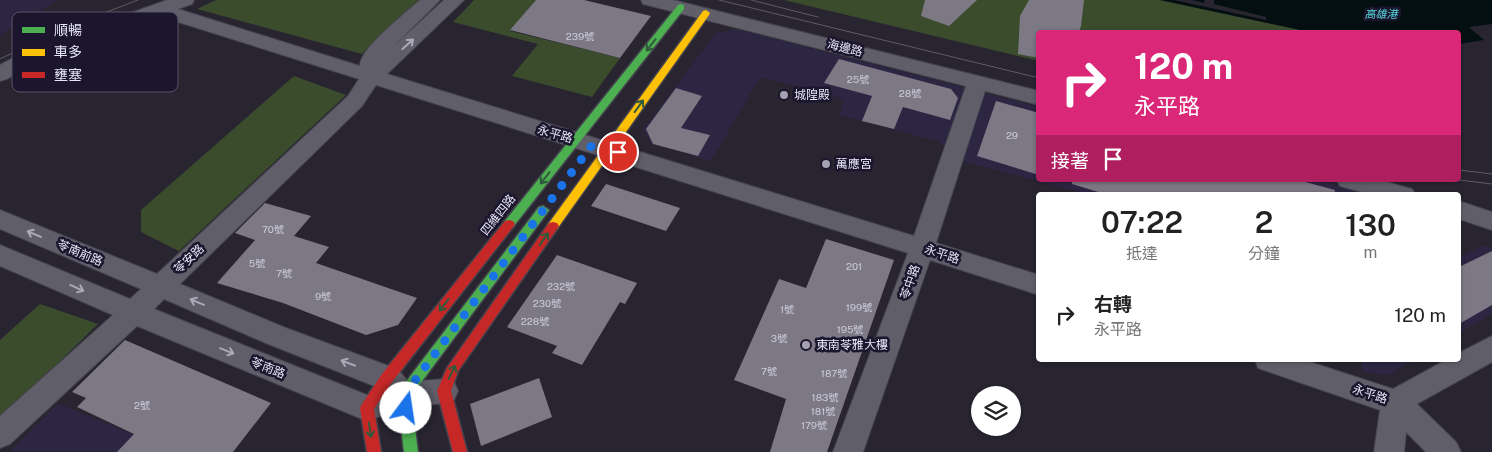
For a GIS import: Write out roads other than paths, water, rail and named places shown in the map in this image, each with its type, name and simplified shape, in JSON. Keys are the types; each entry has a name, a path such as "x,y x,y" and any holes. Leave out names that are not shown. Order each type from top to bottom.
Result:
{"street":[{"path":"150,12 185,0"},
{"name":"苓安路","path":"371,76 370,60 386,42 431,0"},
{"name":"苓安路","path":"0,435 160,287 355,101 371,76 455,0"},
{"name":"海邊路","path":"650,0 1036,97"},
{"name":"永平路","path":"158,9 168,12"},
{"path":"668,42 693,10"},
{"name":"四維四路","path":"396,386 592,145 693,10"},
{"name":"四維四路","path":"444,391 453,368 592,145 693,10"},
{"name":"永平路","path":"178,15 1036,284"},
{"path":"0,74 12,66"},
{"name":"苓中路","path":"848,452 922,248 978,82"},
{"path":"1355,182 1393,192"},
{"path":"374,452 367,408 396,386 549,203"},
{"path":"1461,211 1492,220"},
{"name":"苓南前路","path":"0,219 160,287"},
{"path":"0,255 133,312"},
{"path":"160,287 396,386 444,391 460,452"},
{"name":"苓南路","path":"133,312 367,408"},
{"name":"永平路","path":"1274,362 1395,402 1492,348"},
{"path":"396,386 412,452"},
{"path":"1389,452 1395,402"},
{"path":"1395,402 1446,452"}],"water":[{"name":"高雄港","path":"1160,0 1492,0 1492,24 1469,27 1484,40 1461,44 1461,30 1301,30"}],"tram line":[{"path":"107,12 138,0"},
{"path":"719,0 1036,77"},
{"path":"751,0 818,17"},
{"path":"0,59 12,53"},
{"path":"1461,170 1492,174"},
{"path":"1461,180 1492,184"}],"place":[{"name":"城隍殿","path":"784,95"},
{"name":"萬應宮","path":"826,164"},
{"name":"東南苓雅大樓","path":"806,345"}]}
